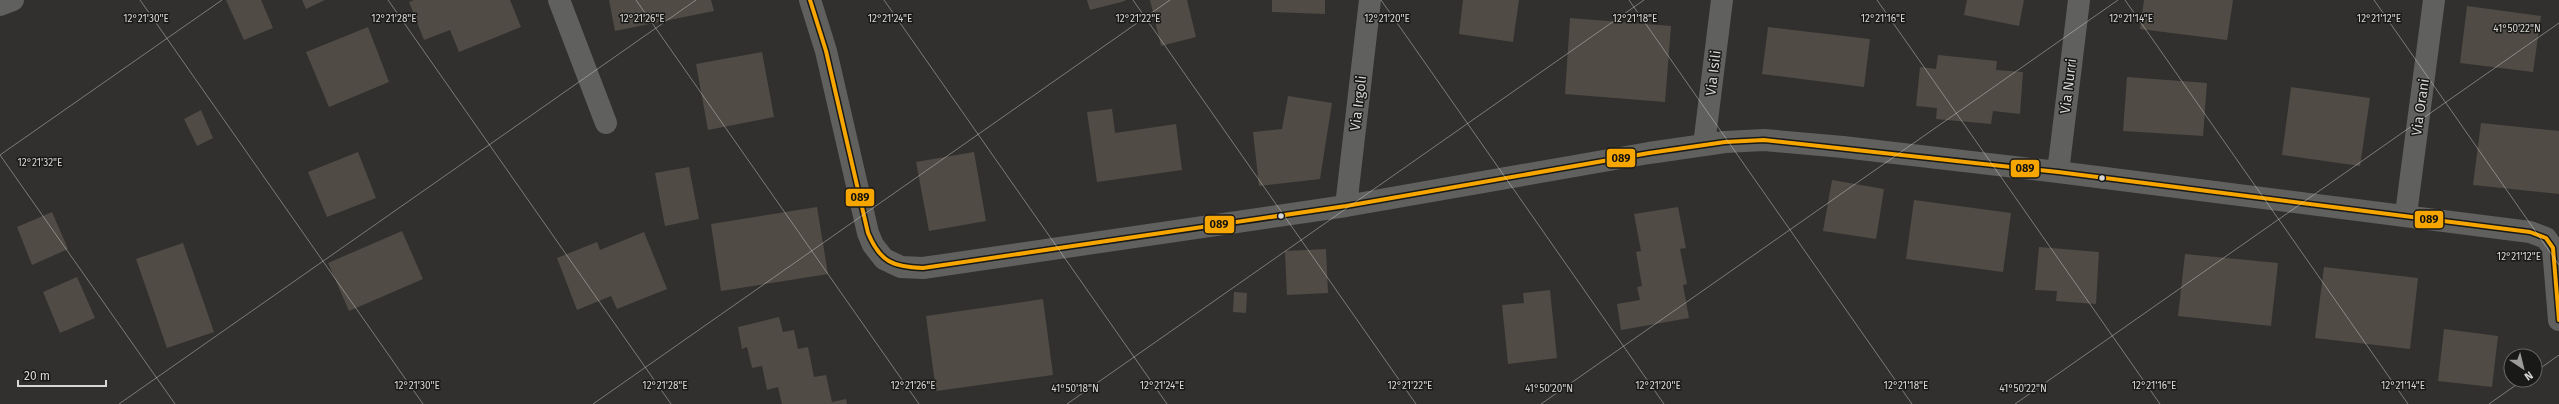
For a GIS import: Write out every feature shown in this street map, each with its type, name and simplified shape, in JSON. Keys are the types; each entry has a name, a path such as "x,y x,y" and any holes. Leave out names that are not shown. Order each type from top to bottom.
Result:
{"street":[{"path":"0,5 13,0"},
{"path":"559,0 606,123"},
{"path":"810,0 826,51 868,232 879,254 895,266 915,269 940,266 1346,206 1440,188 1704,145 1752,140 1783,141 2058,172 2406,214 2530,232 2546,238 2551,243 2555,255 2559,320"},
{"name":"Via Irgoli","path":"1346,206 1370,0"},
{"name":"Via Isili","path":"1704,145 1722,0"},
{"name":"Via Nurri","path":"2058,172 2079,0"},
{"name":"Via Orani","path":"2406,214 2434,0"}],"building":[{"path":"226,0 261,0 273,28 244,40"},
{"path":"302,0 325,0 306,9"},
{"path":"414,0 510,0 521,27 459,52 450,30 424,40 409,2"},
{"path":"609,0 711,0 714,11 615,31"},
{"path":"1087,0 1125,0 1125,1 1090,10"},
{"path":"1150,0 1187,0 1196,37 1161,46"},
{"path":"1272,0 1325,0 1325,14 1272,12"},
{"path":"1463,0 1519,0 1513,42 1459,34"},
{"path":"1967,0 2024,0 2019,26 1964,15"},
{"path":"2144,0 2233,0 2227,40 2140,29"},
{"path":"2467,6 2541,16 2533,72 2460,63"},
{"path":"1570,18 1671,26 1665,102 1565,94"},
{"path":"368,27 389,82 329,107 306,52"},
{"path":"1768,27 1870,39 1864,87 1762,74"},
{"path":"762,52 774,117 708,130 696,64"},
{"path":"1938,55 1997,61 1996,70 2023,72 2020,114 1993,111 1991,124 1936,119 1937,108 1916,106 1920,67 1936,69"},
{"path":"2127,77 2207,83 2203,136 2123,131"},
{"path":"2291,87 2370,98 2360,166 2282,155"},
{"path":"1288,96 1332,103 1320,179 1259,186 1253,132 1282,129"},
{"path":"1112,109 1115,133 1176,124 1182,170 1097,182 1087,112"},
{"path":"201,110 213,138 197,146 184,119"},
{"path":"2481,123 2559,131 2559,194 2473,185"},
{"path":"358,152 376,198 327,217 308,172"},
{"path":"974,152 986,221 929,231 916,162"},
{"path":"689,167 699,219 665,226 655,173"},
{"path":"1832,180 1884,189 1876,239 1823,231"},
{"path":"1914,200 2011,213 2003,272 1906,259"},
{"path":"817,207 828,274 721,291 711,224"},
{"path":"1678,207 1686,248 1680,249 1687,284 1683,285 1689,318 1621,330 1617,304 1640,300 1637,287 1642,286 1636,252 1641,251 1634,214"},
{"path":"52,212 68,249 32,265 17,227"},
{"path":"402,231 423,279 349,311 328,263"},
{"path":"644,232 667,289 617,309 611,296 577,310 557,258 597,242 600,250"},
{"path":"183,243 214,332 167,348 136,259"},
{"path":"2039,247 2099,252 2096,304 2056,301 2057,291 2035,290"},
{"path":"1326,249 1328,293 1287,295 1285,251"},
{"path":"2185,254 2278,263 2271,326 2178,316"},
{"path":"2324,267 2418,278 2410,349 2315,338"},
{"path":"77,277 95,318 60,333 43,292"},
{"path":"1550,290 1557,358 1508,364 1502,305 1524,303 1523,293"},
{"path":"1234,292 1247,293 1246,313 1233,312"},
{"path":"1043,299 1053,375 936,391 926,316"},
{"path":"779,317 783,332 794,330 798,349 808,347 814,377 826,375 832,402 846,399 847,404 782,404 778,387 767,390 762,366 752,368 747,347 742,349 738,327"},
{"path":"2444,329 2498,336 2492,387 2438,381"}],"transit line":[{"name":"089","path":"810,0 826,51 868,233 877,251 883,257 903,266 923,268 1346,206 1649,153 1725,142 1764,140 2058,172 2530,232 2546,238 2553,248 2559,320"}]}
